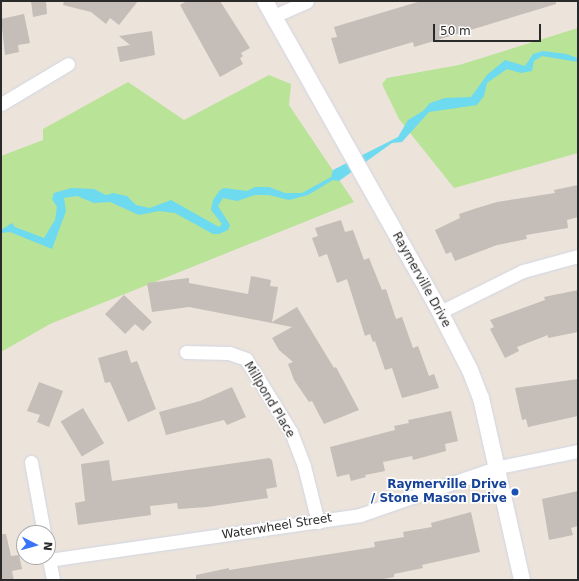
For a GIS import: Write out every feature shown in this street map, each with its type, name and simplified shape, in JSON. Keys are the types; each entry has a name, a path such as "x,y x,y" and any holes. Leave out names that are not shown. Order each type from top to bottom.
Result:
{"street":[{"name":"Raymerville Drive","path":"265,1 440,312 481,398 498,467 522,580"},
{"path":"274,16 306,1"},
{"path":"1,104 68,64"},
{"path":"440,312 524,271 578,256"},
{"name":"Millpond Place","path":"186,352 229,353 246,359 291,432 304,466 318,522"},
{"name":"Waterwheel Street","path":"56,556 318,522 360,514 498,467 578,451"},
{"path":"31,462 43,525"},
{"path":"50,565 53,580"}],"green space":[{"path":"578,28 578,153 454,188 399,119 382,84 387,78 459,65"},
{"path":"269,75 291,84 289,105 354,202 50,324 1,352 1,156 43,140 43,129 128,82 184,120"}],"water":[{"path":"543,51 566,54 578,58 578,62 542,56 534,61 532,71 521,73 507,69 487,83 484,96 477,105 429,112 402,142 392,143 339,181 333,180 308,195 289,200 269,195 255,195 237,201 223,198 218,206 230,225 228,230 219,234 213,234 175,213 159,211 139,215 110,202 94,203 77,196 64,198 66,211 52,249 10,232 1,233 1,230 12,223 15,227 44,238 55,220 57,207 52,199 54,193 71,188 94,189 106,195 113,193 127,196 136,205 150,208 171,200 219,227 222,224 211,210 213,200 220,190 224,188 247,191 255,187 269,187 285,193 302,193 331,177 333,170 398,137 408,120 423,111 430,103 445,98 471,97 487,75 505,60 525,66 533,54"}],"building":[{"path":"31,1 46,1 47,14 33,17"},
{"path":"64,1 138,1 119,25 110,18 106,24 91,12 63,5"},
{"path":"187,1 220,1 250,48 241,53 243,56 240,58 243,64 220,77 180,5"},
{"path":"421,1 556,1 556,4 414,47 413,42 339,64 331,38 337,37 334,27"},
{"path":"24,14 30,43 18,45 19,52 5,55 1,19"},
{"path":"152,31 155,55 120,62 117,47 130,45 119,36"},
{"path":"578,185 578,217 567,220 568,228 526,235 527,239 497,245 455,261 451,252 446,254 435,230 460,218 459,214 477,208 497,202 555,193 554,190"},
{"path":"341,220 345,232 353,230 364,260 369,258 382,290 386,289 396,319 402,317 413,348 418,346 429,376 434,374 439,388 402,398 392,368 385,370 375,341 373,342 370,334 365,336 347,279 337,283 327,254 319,257 312,238 318,236 315,228"},
{"path":"251,276 271,280 270,286 278,287 272,322 297,307 334,368 336,367 359,410 324,424 312,401 309,402 294,380 288,364 293,362 279,350 272,338 292,327 189,307 152,312 147,283 189,278 189,283 248,294"},
{"path":"578,290 578,332 548,338 548,335 517,347 519,351 505,358 490,329 494,327 490,320 545,300 544,297"},
{"path":"124,295 152,322 143,331 135,324 125,334 105,314"},
{"path":"127,350 131,363 137,361 156,409 128,422 110,382 105,383 98,358"},
{"path":"578,379 578,416 528,427 526,419 522,420 515,388"},
{"path":"39,382 63,391 49,427 37,422 40,415 27,411"},
{"path":"232,387 246,417 227,425 224,420 166,435 159,412 200,401"},
{"path":"83,408 104,443 82,457 61,421"},
{"path":"451,411 458,441 445,444 446,451 413,460 412,456 383,462 385,471 365,475 366,477 351,481 349,474 337,477 330,447 395,430 394,426 409,423 408,420"},
{"path":"269,458 272,460 277,487 266,489 268,498 207,507 178,509 177,503 150,506 151,515 78,525 75,503 85,501 81,464 109,460 112,481"},
{"path":"578,491 578,526 571,528 573,535 549,540 542,499"},
{"path":"471,512 480,552 422,565 423,568 394,574 394,577 378,580 196,580 196,575 229,568 229,570 375,547 374,542 404,537 403,532 432,527 431,523"},
{"path":"1,534 6,534 11,556 16,555 16,565 21,565 22,569 12,571 14,580 1,580"}],"place":[{"name":"Raymerville Drive / Stone Mason Drive","path":"515,492"}]}
